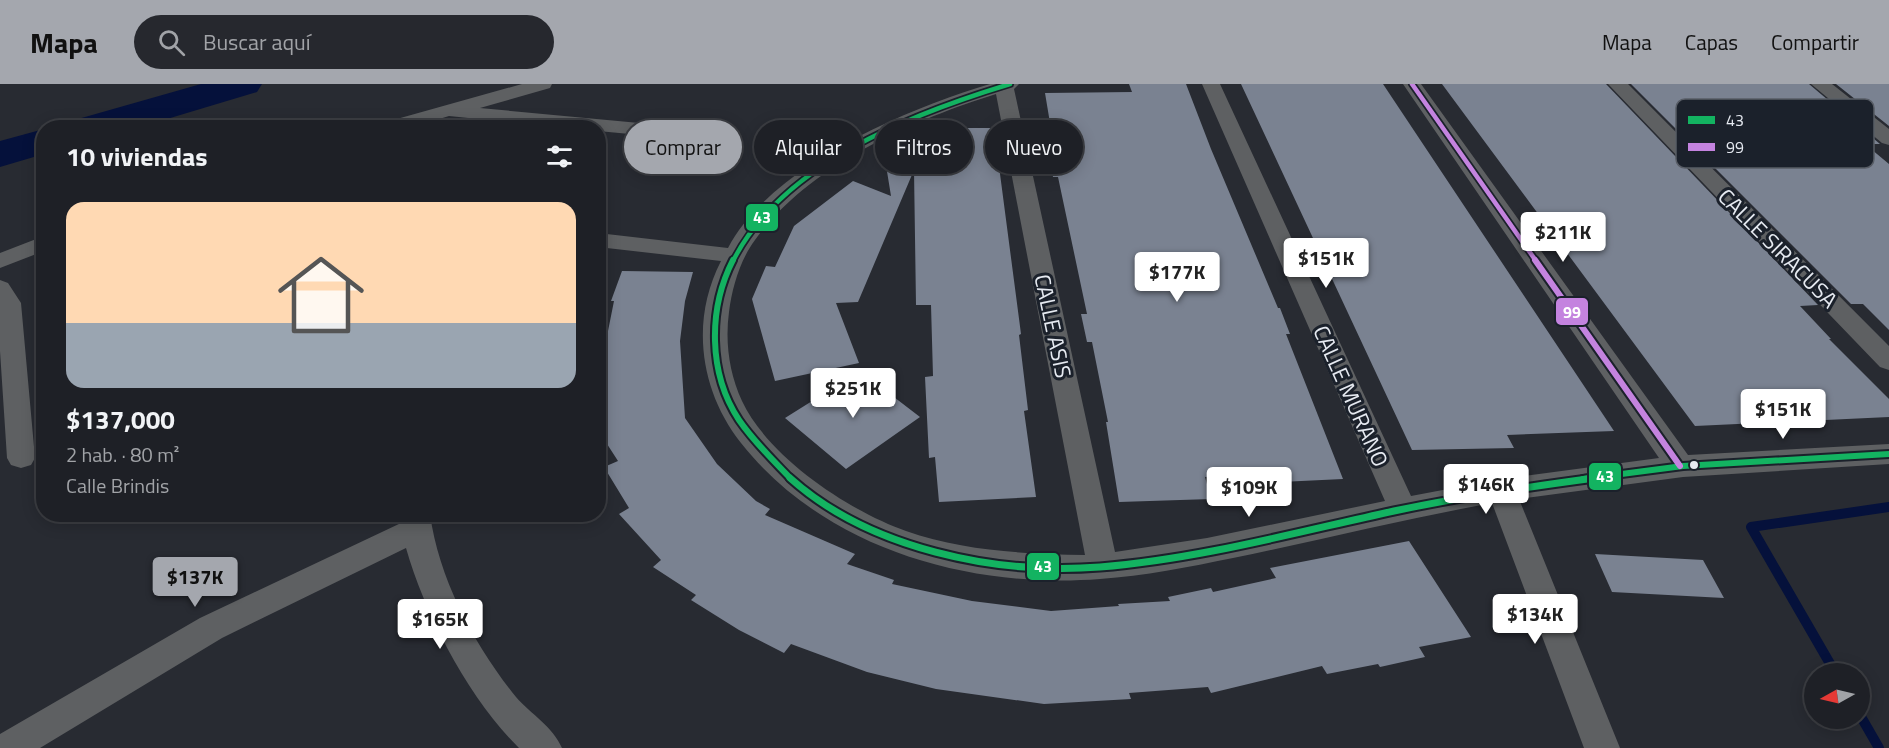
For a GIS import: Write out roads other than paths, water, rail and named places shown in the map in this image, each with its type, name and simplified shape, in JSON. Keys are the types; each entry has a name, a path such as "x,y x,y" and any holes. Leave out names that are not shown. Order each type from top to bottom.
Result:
{"street":[{"path":"412,120 543,84"},
{"name":"CALLE MURANO","path":"1210,84 1403,510"},
{"path":"1412,84 1680,466"},
{"name":"CALLE SIRACUSA","path":"1617,84 1676,144"},
{"path":"1820,84 1839,99"},
{"path":"1007,85 970,95 906,120 818,169 769,208 732,255 720,288 715,325 717,360 726,397 746,430 774,464 807,494 850,520 902,543 967,560 1036,567 1103,567 1270,539 1502,490 1680,466 1832,461 1889,454"},
{"name":"CALLE ASIS","path":"1007,85 1103,567"},
{"path":"444,110 548,120"},
{"path":"606,126 624,127"},
{"path":"1874,127 1889,139"},
{"name":"CALLE SIRACUSA","path":"1699,168 1889,361"},
{"path":"606,241 732,255"},
{"path":"0,261 36,246"},
{"path":"0,288 9,303 21,458"},
{"path":"1502,490 1602,748"},
{"path":"8,748 211,628 415,522 442,603 487,683 504,708 544,748"}],"waterway":[{"path":"119,120 243,84"},
{"path":"0,154 36,143"},
{"path":"1830,663 1751,527 1889,507"},
{"path":"1868,729 1879,748"}]}
